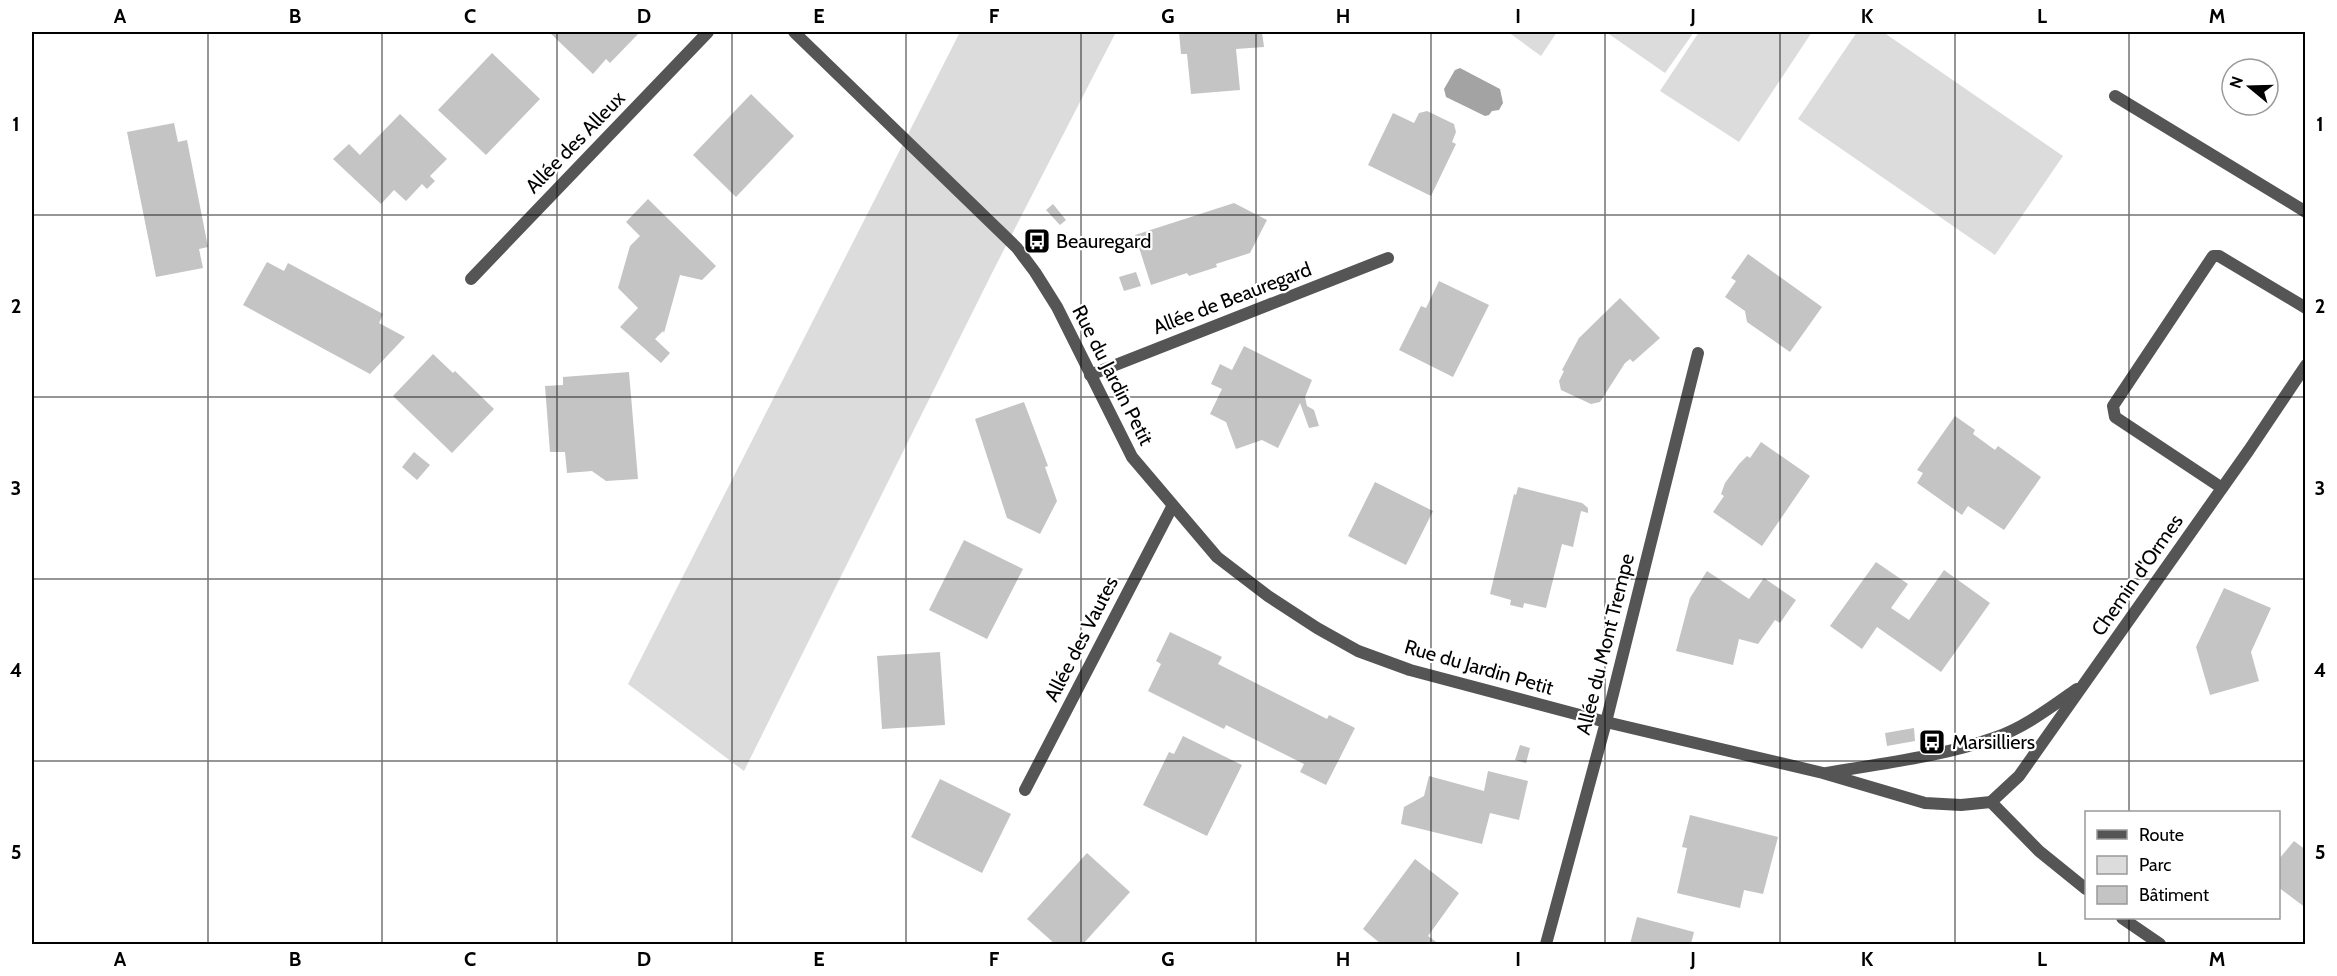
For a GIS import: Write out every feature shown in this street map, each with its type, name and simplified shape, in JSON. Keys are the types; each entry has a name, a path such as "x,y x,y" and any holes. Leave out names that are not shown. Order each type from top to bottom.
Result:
{"street":[{"name":"Allée des Alleux","path":"471,279 708,32"},
{"name":"Rue du Jardin Petit","path":"794,32 1017,248 1057,307 1132,457 1172,507 1217,558 1268,596 1317,628 1358,651 1410,670 1606,722 1823,773 1925,803 1960,805 1991,802"},
{"path":"2115,96 2306,212"},
{"path":"2222,488 2115,417 2113,406 2213,256 2218,256 2306,308"},
{"name":"Allée de Beauregard","path":"1090,375 1388,258"},
{"name":"Allée du Mont Trempe","path":"1546,945 1606,722 1698,353"},
{"name":"Chemin d'Ormes","path":"1991,802 2019,776 2306,365"},
{"name":"Allée des Vautes","path":"1025,790 1172,507"},
{"name":"Rue du Jardin Petit","path":"1823,773 1942,752 1996,738 2040,715 2084,684"},
{"path":"1991,802 2039,851 2085,888"},
{"path":"2123,919 2160,945"}],"green space":[{"path":"960,32 1116,32 993,271 744,771 628,684"},
{"path":"1508,32 1557,32 1541,56"},
{"path":"1606,32 1694,32 1665,73"},
{"path":"1699,32 1812,32 1739,142 1660,91"},
{"path":"1857,32 1883,32 2063,156 1995,255 1798,119"}],"shaded area":[{"path":"1460,68 1500,89 1503,103 1499,110 1492,111 1485,116 1446,97 1444,89 1455,70"}],"building":[{"path":"549,32 640,32 610,63 606,59 593,74"},
{"path":"1179,32 1262,32 1264,47 1236,49 1240,90 1191,94 1187,54 1181,54"},
{"path":"492,53 540,99 486,155 438,110"},
{"path":"751,94 794,136 736,197 693,155"},
{"path":"1427,111 1454,124 1456,132 1452,142 1456,144 1431,196 1368,165 1393,113 1414,123 1419,113"},
{"path":"400,114 447,159 430,176 435,181 427,189 422,184 406,201 394,190 381,204 333,159 349,144 360,155"},
{"path":"174,123 178,142 187,140 208,247 199,249 203,268 156,277 127,132"},
{"path":"648,199 716,266 702,280 680,275 664,333 663,331 655,339 670,353 661,363 620,327 638,308 618,288 630,246 640,236 626,222"},
{"path":"1234,203 1267,220 1250,253 1216,264 1217,267 1189,276 1187,273 1151,285 1135,235"},
{"path":"1053,204 1066,220 1060,225 1046,210"},
{"path":"1748,254 1822,307 1790,352 1747,322 1745,311 1725,297 1736,281 1731,278"},
{"path":"267,262 284,271 288,263 383,314 379,323 405,337 370,374 243,305"},
{"path":"1136,272 1141,286 1124,291 1119,277"},
{"path":"1439,281 1489,305 1453,377 1399,350 1421,306 1426,308"},
{"path":"1620,298 1660,338 1633,362 1630,359 1625,363 1600,402 1591,404 1561,390 1559,381 1564,371 1562,370 1579,338"},
{"path":"1244,346 1312,380 1305,397 1307,406 1314,410 1319,426 1309,428 1300,403 1278,448 1262,440 1236,449 1226,422 1210,414 1222,389 1211,384 1220,364 1232,370"},
{"path":"433,354 453,373 455,371 494,409 452,453 393,396"},
{"path":"629,372 638,479 606,481 592,471 567,473 565,452 550,452 545,386 563,385 563,377"},
{"path":"1024,402 1048,466 1045,467 1057,501 1040,534 1007,518 975,419"},
{"path":"1955,416 1975,430 1973,434 1995,450 1998,446 2041,477 2004,530 1968,506 1962,515 1917,483 1923,473 1917,470"},
{"path":"1761,442 1810,476 1762,546 1713,512 1724,496 1721,494 1725,483 1747,456 1750,458"},
{"path":"414,452 430,465 417,480 402,467"},
{"path":"1375,482 1433,511 1406,565 1348,536"},
{"path":"1518,487 1582,503 1588,508 1588,513 1581,511 1573,547 1562,544 1546,608 1524,603 1523,608 1510,605 1511,600 1490,594 1514,494 1516,495"},
{"path":"964,540 1023,569 987,639 929,610"},
{"path":"1876,562 1908,584 1891,608 1909,620 1944,570 1990,603 1941,672 1877,627 1862,649 1830,626"},
{"path":"1707,571 1749,599 1764,578 1796,600 1780,623 1775,620 1758,644 1739,639 1733,665 1676,651 1690,598"},
{"path":"2224,588 2271,608 2251,652 2259,681 2210,695 2196,647"},
{"path":"1170,632 1222,657 1218,664 1327,719 1329,715 1355,728 1326,785 1300,772 1304,764 1226,725 1224,729 1148,691 1161,664 1156,661"},
{"path":"940,652 945,725 882,729 877,656"},
{"path":"1914,728 1915,741 1887,746 1885,733"},
{"path":"1183,736 1242,765 1207,836 1143,805 1169,752 1174,754"},
{"path":"1520,745 1530,748 1526,763 1515,760"},
{"path":"1488,771 1528,781 1519,820 1490,813 1482,844 1401,824 1404,807 1424,796 1429,776 1484,791"},
{"path":"940,779 1011,814 982,873 911,837"},
{"path":"1690,815 1778,837 1763,894 1744,890 1740,908 1677,893 1687,848 1682,847"},
{"path":"2294,841 2306,850 2306,908 2280,888 2280,858"},
{"path":"1087,853 1130,892 1083,944 1055,944 1027,919"},
{"path":"1415,859 1459,893 1428,936 1439,944 1381,944 1363,929"},
{"path":"1637,917 1694,932 1691,944 1630,944"}],"place":[{"name":"Beauregard","path":"1037,241"},
{"name":"Marsilliers","path":"1932,742"}]}
